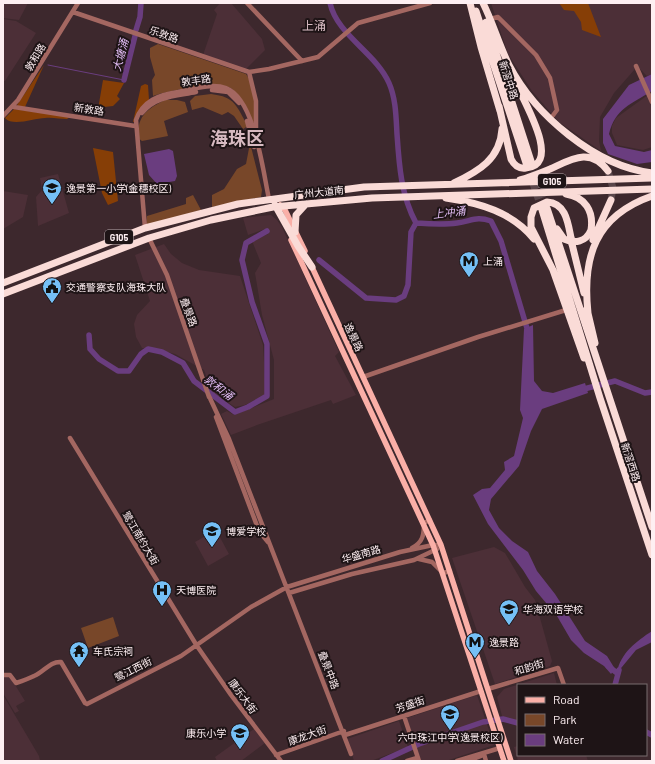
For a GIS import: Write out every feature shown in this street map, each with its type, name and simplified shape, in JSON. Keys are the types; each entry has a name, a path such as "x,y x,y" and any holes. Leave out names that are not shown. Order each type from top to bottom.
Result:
{"highway":[{"path":"472,3 483,54 499,106 510,160 519,167 526,168 534,166 539,162 543,154 541,141 482,3"},
{"name":"新滘中路","path":"472,3 530,161 482,3"},
{"path":"500,44 522,86 551,118 577,140 614,163 633,170 652,173"},
{"path":"451,184 482,168 495,155 502,135 502,121 499,106"},
{"path":"508,183 537,174 575,157 591,158 603,165 608,171"},
{"name":"广州大道南","path":"3,294 149,238 257,210 274,203 347,189 409,185 652,178"},
{"name":"广州大道南","path":"3,283 145,228 238,204 307,204 411,196 652,189"},
{"path":"546,208 559,234 564,239 577,242 590,234 591,220 585,203 578,197 552,192"},
{"path":"428,196 473,202 503,214 528,231 544,252 582,353 593,374"},
{"path":"588,313 586,280 596,242 619,213 634,203 652,196"},
{"path":"588,313 583,281 585,261 602,216 611,200"},
{"path":"548,261 532,227 530,217 534,208 547,202 558,206 565,213 601,369"},
{"path":"274,203 301,251 312,267"},
{"path":"238,204 242,207 240,214"},
{"path":"291,232 296,215 307,204"},
{"path":"546,208 601,369"},
{"path":"546,208 593,374"},
{"name":"新滘西路","path":"601,369 652,526"},
{"name":"新滘西路","path":"593,374 652,556"}],"main road":[{"name":"逸景路","path":"291,232 299,239 301,251 360,385 435,548 504,761"},
{"name":"逸景路","path":"312,267 441,545 512,761"}],"street":[{"name":"敦和路","path":"3,116 14,107 78,3"},
{"path":"247,3 302,61"},
{"path":"256,144 256,101 249,72 269,69 318,57 358,22 430,3"},
{"name":"乐敦路","path":"73,12 249,72"},
{"path":"490,19 498,16 536,55 550,78 557,110 551,118"},
{"path":"636,66 652,102"},
{"name":"敦丰路","path":"145,228 135,126 137,117 144,106 156,97 198,88 218,87 229,90 241,100 250,121 274,203"},
{"name":"敦丰路","path":"135,126 145,110 158,100 202,90 228,92 238,102 246,117 274,203"},
{"name":"新敦路","path":"14,107 135,126"},
{"name":"叠景路","path":"149,238 167,274 208,394 227,435 290,593"},
{"path":"360,385 365,379 478,337 566,310"},
{"name":"鹭江南约大街","path":"70,438 197,646"},
{"path":"409,550 418,544 423,538 424,523 430,520"},
{"name":"华盛南路","path":"287,587 409,550 435,548 441,545"},
{"path":"290,593 352,574 418,558 435,548"},
{"path":"418,558 432,562 443,573 450,571"},
{"name":"鹭江西街","path":"3,675 10,674 16,683 36,676 50,664 62,662 85,703 88,704 197,646 251,607 287,587"},
{"name":"叠景中路","path":"290,593 351,754"},
{"name":"康乐大街","path":"197,646 231,695 281,761"},
{"name":"和韵街","path":"488,689 558,668 564,684"},
{"name":"芳盛街","path":"344,733 404,716 481,691"},
{"path":"404,716 418,759 407,761"},
{"name":"康龙大街","path":"276,755 344,733"},
{"path":"468,761 500,748"},
{"path":"457,761 484,754"},
{"path":"484,754 486,761"}],"shaded area":[{"path":"3,3 28,3 19,20 3,18"},
{"path":"220,3 231,3 262,39 265,50 246,69 203,55 217,14 214,10"},
{"path":"491,3 652,3 652,74 647,76 639,68 635,69 614,93 600,117 599,141 601,151 559,122 532,91 508,54"},
{"path":"559,3 588,3 601,37 582,30 581,22 574,11 564,10"},
{"path":"3,19 16,21 36,33 5,81 3,81"},
{"path":"44,65 25,107 18,106 17,105"},
{"path":"103,80 124,83 117,96 120,99 113,106 104,107 101,116 97,115"},
{"path":"145,84 148,85 149,100 133,122 141,86"},
{"path":"652,92 652,147 643,150 617,145 612,133 612,126 616,118"},
{"path":"14,109 70,117 67,119 40,118 13,122 5,118"},
{"path":"93,148 113,152 118,201 108,205 102,193"},
{"name":"逸景第一小学(金穗校区)","path":"58,174 69,213 38,226 36,197 42,190 40,178"},
{"path":"3,191 28,195 23,217 3,229"},
{"path":"271,215 282,227 339,352 335,356 356,395 333,404 331,400 231,435 221,414 227,411 234,415 274,399 274,360 262,315 255,273 261,263 252,241 268,234 265,229 248,235 243,218"},
{"path":"164,244 171,254 182,263 199,270 240,276 263,345 266,395 245,405 235,407 212,392 204,370 175,354 152,348 142,348 136,337 134,324 137,315 150,301 135,255"},
{"name":"博爱学校","path":"216,530 229,554 208,566 195,542"},
{"name":"华海双语学校","path":"494,547 505,553 525,587 535,600 552,661 550,666 495,684 452,558"},
{"path":"554,673 557,684 520,684"},
{"path":"9,675 25,701 16,706 19,711 15,713 3,693 3,677"},
{"path":"517,685 517,721 502,716 497,697 504,689"},
{"path":"3,695 39,756 40,761 3,761"},
{"name":"六中珠江中学(逸景校区)","path":"477,695 494,745 446,761 421,761 407,718"},
{"path":"399,721 408,747 371,761 354,761 347,739"},
{"name":"康乐小学","path":"254,729 265,743 241,761 217,761 215,757"},
{"path":"517,746 517,756 586,756 588,761 518,761 514,747"}],"green space":[{"path":"158,44 246,74 250,80 254,96 255,136 239,97 232,89 217,86 194,87 153,96 152,80 155,75 150,57 150,48"},
{"path":"211,94 226,97 231,100 238,108 248,126 243,129 234,116 228,112 222,115 203,107 192,110 190,101 195,96"},
{"path":"165,100 185,102 188,112 164,121 168,136 142,141 138,138 138,130 141,119 148,110"},
{"path":"250,143 262,190 261,197 212,207 212,195 224,189 237,169 246,164"},
{"path":"193,195 201,210 146,226 147,216 186,204 186,198"},
{"path":"113,617 119,636 88,648 81,628"}],"water":[{"path":"652,74 652,91 625,108 620,113 615,119 609,134 615,146 644,152 652,150 652,162 637,164 608,154 603,143 603,119 629,85"},
{"path":"169,149 173,151 177,176 175,181 157,184 149,175 144,154"},
{"path":"533,325 534,381 542,391 553,393 585,383 588,393 542,409 531,431 519,466 491,499 489,510 499,528 512,541 528,552 537,571 555,594 585,641 607,656 615,669 611,674 604,666 584,653 571,640 557,616 536,591 523,570 488,524 473,495 482,489 490,488 505,470 504,462 514,456 523,418 520,410 524,329"},
{"path":"652,631 652,642 636,650 617,673 622,659 630,648"}],"waterway":[{"name":"大塘涌","path":"136,30 140,17 141,3"},
{"name":"上冲涌","path":"330,3 340,25 375,62 389,83 395,108 399,157 404,191 416,223 447,224 478,219 491,221 501,241 529,335"},
{"name":"大塘涌","path":"124,80 135,36"},
{"path":"48,65 124,80"},
{"name":"敦和涌","path":"319,260 366,298 396,300 404,296 408,285 411,232 416,223"},
{"name":"敦和涌","path":"89,335 90,349 99,359 118,371 129,371 141,354 148,349 162,352 183,363 194,381 235,412 248,407 267,396 267,344 252,302 242,260 246,243 267,231"},
{"path":"580,390 615,381 645,393 652,392"},
{"path":"608,666 617,673"},
{"path":"615,684 619,670"},
{"path":"382,761 419,744 483,722 503,719 517,723"},
{"path":"647,732 652,735"}],"tunnel":[{"path":"531,161 546,208"},
{"path":"526,163 542,210"},
{"path":"608,171 613,188 611,200"}],"place":[{"name":"逸景第一小学(金穗校区)","path":"52,205"},
{"name":"上涌","path":"469,278"},
{"name":"交通警察支队海珠大队","path":"52,304"},
{"name":"博爱学校","path":"212,548"},
{"name":"天博医院","path":"162,607"},
{"name":"华海双语学校","path":"509,626"},
{"name":"逸景路","path":"475,659"},
{"name":"车氏宗祠","path":"79,668"},
{"name":"六中珠江中学(逸景校区)","path":"450,731"},
{"name":"康乐小学","path":"240,750"}],"district":[{"name":"上涌","path":"314,25"},
{"name":"海珠区","path":"237,138"}]}
